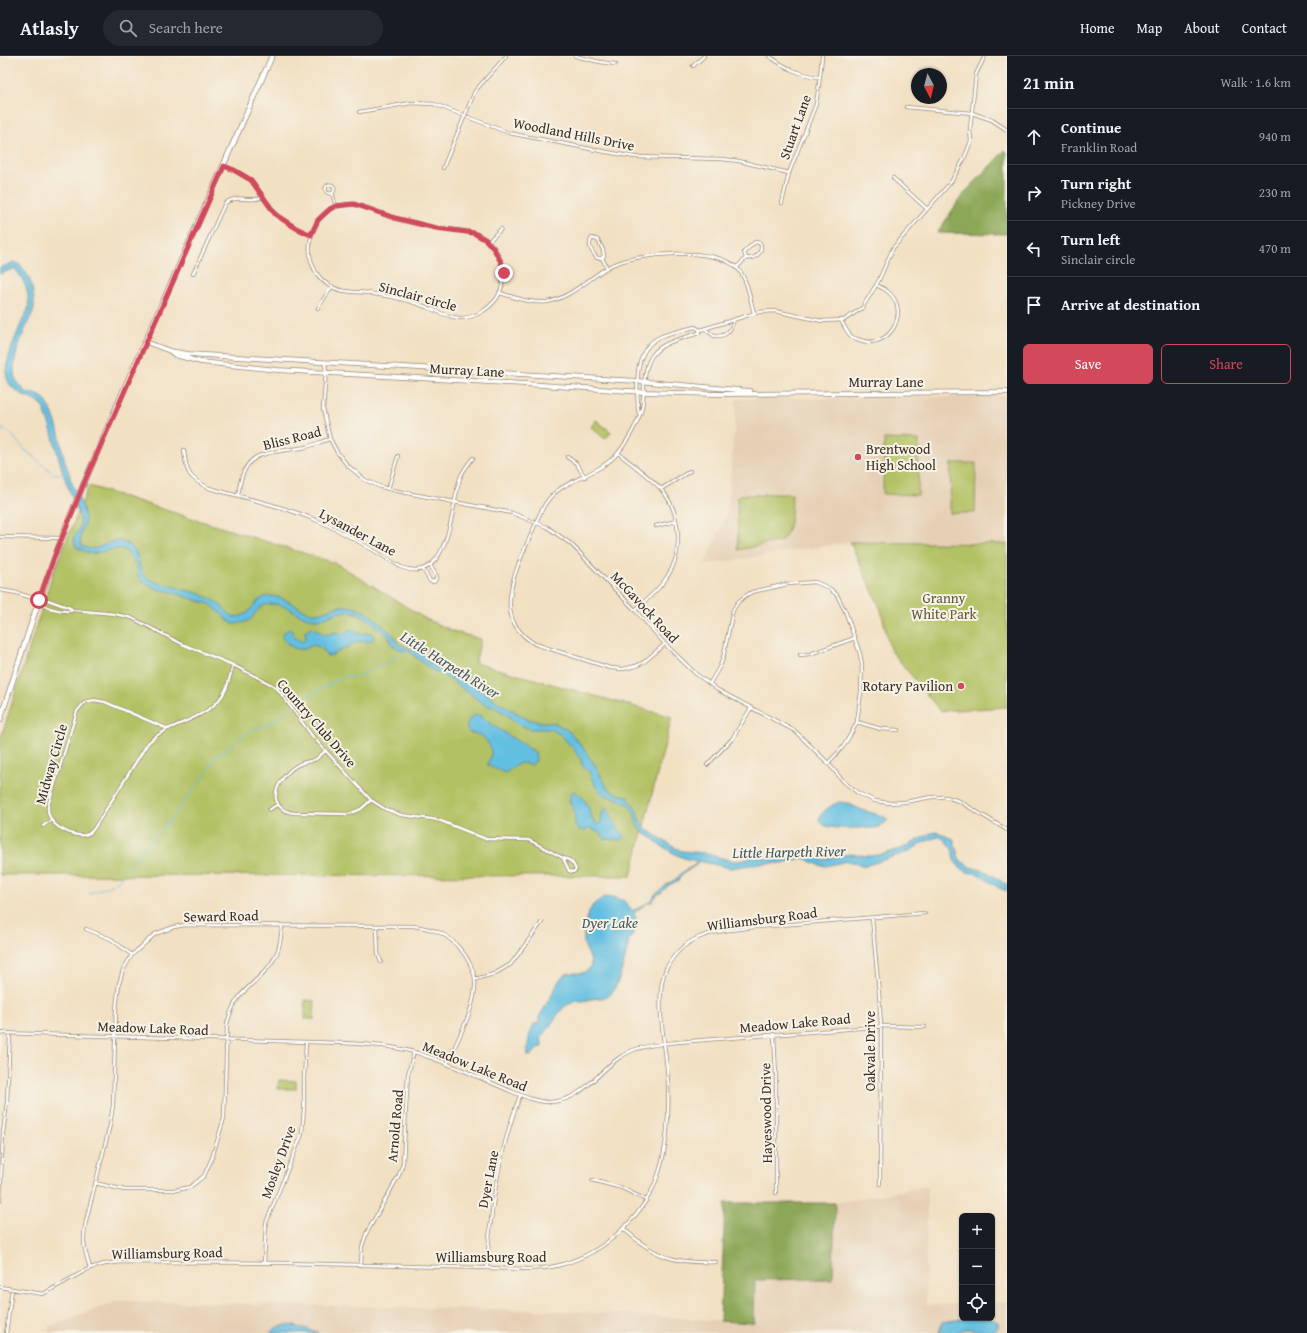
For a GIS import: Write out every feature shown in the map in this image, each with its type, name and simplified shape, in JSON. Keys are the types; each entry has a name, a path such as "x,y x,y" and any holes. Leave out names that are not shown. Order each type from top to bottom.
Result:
{"main road":[{"path":"0,720 61,538 272,56"},
{"name":"Murray Lane","path":"146,342 170,351 188,354 637,381 766,393"},
{"name":"Murray Lane","path":"170,351 175,355 201,362 276,370 638,392 716,394 1007,392"}],"street":[{"path":"443,168 463,116 475,90 506,56"},
{"path":"574,56 616,64"},
{"path":"693,66 704,56"},
{"path":"769,56 794,71 808,76 820,77"},
{"name":"Stuart Lane","path":"782,204 789,173 816,104 822,56"},
{"path":"665,644 644,662 636,666 623,669 610,668 535,644 525,638 517,629 510,609 512,589 520,562 536,523 548,500 564,487 606,464 618,453 636,424 639,413 642,409 647,369 654,353 667,343 699,333 700,330 704,328 754,313 775,311 822,321 841,321 862,308 876,285 893,248 951,182 964,159 971,141 976,74 984,56"},
{"name":"Woodland Hills Drive","path":"359,112 414,103 434,104 509,133 601,151 635,157 722,159 739,161 789,173"},
{"path":"906,108 972,113 992,120 1007,130"},
{"path":"224,166 251,180 276,215 296,228 311,235"},
{"path":"893,178 927,209"},
{"path":"332,193 336,206"},
{"path":"193,274 225,203 235,198 257,200 263,197"},
{"name":"Sinclair circle","path":"354,204 395,218 436,228 474,233 488,242 499,256 504,274 499,293 490,306 475,315 461,318 447,315 419,304 391,296 340,290 327,284 316,272 312,262 309,246 311,235 318,220 330,209 336,206 354,204"},
{"path":"488,242 501,229"},
{"path":"602,258 597,258 590,247 589,242 592,238 598,240 601,245 604,253 602,258 607,268"},
{"path":"755,242 760,243 762,247 761,251 754,258 746,258 744,252 755,242"},
{"path":"499,293 529,302 547,302 561,297 607,268 634,258 663,254 705,256 721,259 731,263 738,270 747,287 754,313"},
{"path":"736,268 746,258"},
{"path":"841,321 851,336 866,342 874,342 887,336 896,324 898,316 897,306 887,291 876,285"},
{"path":"318,308 332,286"},
{"path":"704,328 714,336 725,335 730,331 734,319"},
{"path":"639,413 637,381 638,368 644,350 661,337 695,327 700,330"},
{"name":"McGavock Road","path":"325,363 326,373 323,408 330,438 337,452 347,465 365,480 388,488 512,512 547,527 571,544 635,610 665,644 696,674 718,690 795,731 828,763 844,782 858,792 875,801 898,803 932,797 946,797 959,801 1007,830"},
{"name":"Bliss Road","path":"238,496 240,479 245,468 255,457 263,454 308,446 330,438"},
{"name":"Lysander Lane","path":"184,450 189,475 196,482 209,488 290,510 342,532 409,571 423,569"},
{"path":"618,453 661,489 674,512 678,537 675,564 663,582 635,610"},
{"path":"388,488 398,456"},
{"path":"567,457 576,463 584,477"},
{"path":"430,565 437,577 434,582 430,580 423,569 430,565 439,554 446,541 461,477 464,469 474,458"},
{"path":"661,489 690,471"},
{"path":"656,526 676,521"},
{"path":"0,537 61,538"},
{"path":"710,683 723,658 734,610 738,602 752,592 788,584 815,582 823,585 837,595 846,613 862,664 861,692 857,722 848,740 828,763"},
{"name":"Country Club Drive","path":"0,590 39,600 45,599 73,610"},
{"name":"Country Club Drive","path":"39,600 43,605 66,612 73,610 115,614 132,618 182,644 233,665 276,687 305,727 371,800 385,809 396,814 441,821 486,839 530,840 563,858 570,860 574,863 576,870 573,872 569,870 563,858"},
{"path":"800,655 810,654 855,638"},
{"name":"Midway Circle","path":"168,729 102,701 90,700 83,704 76,714 49,800 48,811 51,820 58,828 77,835 83,836 90,833 98,823 146,746 153,738 168,729 203,713 214,706 226,689 233,665"},
{"path":"707,765 732,739 751,708"},
{"path":"857,722 881,729 898,730"},
{"path":"326,750 316,759 300,764 289,772 277,790 276,800 278,804 285,810 294,814 345,814 361,809 371,800"},
{"path":"269,810 278,804"},
{"path":"43,826 51,820"},
{"name":"Williamsburg Road","path":"0,1287 43,1294 90,1268 104,1264 121,1262 264,1263 530,1269 560,1265 582,1258 600,1249 630,1222 646,1200 660,1170 665,1145 668,1112 668,1082 660,1001 661,986 666,969 684,945 701,936 715,932 745,928 925,913"},
{"name":"Oakvale Drive","path":"872,918 881,1026 880,1184"},
{"path":"475,979 494,974 511,964 542,922"},
{"name":"Seward Road","path":"90,1268 83,1238 110,1125 113,1105 116,1009 119,984 132,955 156,934 174,927 185,925 413,926 434,930 454,941 468,958 475,979 471,1008 447,1064"},
{"path":"95,1183 125,1190 176,1190 190,1187 202,1178 208,1168 224,1118 227,1041 230,1014 239,996 265,973 274,960 280,944 282,926"},
{"path":"377,926 378,954 381,962"},
{"path":"86,929 111,940 132,955"},
{"name":"Meadow Lake Road","path":"0,1033 371,1045 390,1047 414,1052 447,1064 520,1096 539,1102 556,1102 581,1092 609,1066 631,1051 646,1047 774,1034 881,1026 925,1027"},
{"path":"0,1201 10,1034"},
{"name":"Hayeswood Drive","path":"774,1034 776,1075 776,1193"},
{"name":"Mosley Drive","path":"264,1263 266,1223 302,1134 306,1043"},
{"name":"Arnold Road","path":"361,1265 362,1247 366,1234 399,1175 404,1163 408,1074 414,1052"},
{"name":"Dyer Lane","path":"487,1268 490,1215 506,1139 520,1096"},
{"path":"592,1180 622,1188 646,1200"},
{"path":"623,1228 635,1239 659,1255 675,1260 716,1262"},
{"path":"6,1333 12,1289"}],"shaded area":[{"name":"Brentwood High School","path":"1007,396 1007,544 850,542 704,565 727,514 737,399"},
{"path":"927,1186 926,1305 959,1304 959,1321 995,1321 995,1303 1007,1302 1007,1333 49,1333 48,1327 117,1301 571,1311 754,1323 755,1280 833,1279 835,1203"}],"green space":[{"path":"1005,150 1007,153 1007,234 937,233 962,196"},
{"path":"596,420 611,432 605,439 591,427"},
{"path":"884,439 919,440 918,495 883,494"},
{"path":"951,463 976,463 975,513 950,513"},
{"path":"89,486 335,563 426,619 455,632 481,639 475,663 672,717 631,876 0,875 0,741 53,573"},
{"path":"792,494 791,519 788,531 781,541 738,550 737,498 740,495"},
{"name":"Granny White Park","path":"850,542 1007,544 1007,707 940,711 890,649 881,610"},
{"path":"305,1000 315,1001 314,1019 305,1019"},
{"path":"279,1080 296,1081 296,1089 278,1089"},
{"path":"725,1203 835,1203 833,1279 755,1280 754,1323 720,1321"}],"water":[{"path":"14,262 20,265 28,276 34,299 33,312 22,335 16,354 14,371 15,378 24,391 44,398 53,415 70,479 84,511 85,520 80,539 82,546 93,548 117,541 123,542 133,549 143,573 149,579 207,597 222,606 234,617 246,614 259,600 269,596 275,596 285,600 311,613 318,613 341,606 359,609 375,619 392,634 397,643 401,646 419,652 429,663 488,694 492,698 527,719 554,723 570,732 595,765 608,789 618,794 627,796 636,809 640,821 647,830 682,851 703,853 733,861 754,857 771,859 789,857 803,853 808,853 823,860 849,854 870,856 885,854 903,848 931,833 938,832 954,840 958,856 961,861 970,867 987,872 1007,885 1007,891 999,888 979,874 967,872 960,868 954,860 952,849 944,839 938,837 924,842 908,852 868,865 861,865 847,861 826,866 819,865 802,858 781,863 757,864 731,868 698,861 696,865 681,875 678,882 670,884 662,892 656,895 652,902 647,903 652,900 655,894 670,882 677,880 680,874 696,864 697,861 679,856 643,833 637,825 634,813 629,805 618,799 604,795 596,787 588,770 583,767 581,760 573,748 561,735 551,729 530,729 518,724 494,707 485,705 448,678 430,669 410,652 401,650 392,645 387,635 367,618 357,613 337,613 323,618 314,619 308,618 285,607 273,604 261,607 249,620 242,623 233,624 206,603 152,587 144,582 138,577 137,566 126,551 122,549 114,549 91,554 76,547 74,536 80,527 80,518 64,476 52,432 42,404 22,395 15,390 9,384 7,377 6,370 9,357 29,305 28,294 19,273 15,269 12,269 0,274 0,268"},
{"path":"311,627 326,635 336,632 343,634 350,629 360,634 371,633 374,639 371,641 357,642 330,656 326,655 322,648 313,645 305,649 294,648 282,637 284,632 290,629 294,637 303,642 306,637 305,631"},
{"path":"474,715 479,715 535,752 535,762 531,765 522,763 518,764 505,773 488,765 491,752 488,742 480,735 469,733 467,728 468,721"},
{"path":"574,791 586,802 592,818 597,824 600,824 603,811 605,809 608,810 617,827 624,835 623,839 605,839 599,833 590,828 585,831 579,830 575,824 575,812 569,801 571,793"},
{"path":"839,802 847,803 862,810 883,816 888,820 876,828 835,828 821,823 819,820 822,813"},
{"name":"Dyer Lake","path":"604,897 618,898 624,901 633,911 645,905 634,913 638,925 627,942 629,942 621,972 611,994 605,998 575,1001 565,1006 541,1039 543,1047 538,1048 532,1055 528,1056 528,1044 534,1024 539,1023 539,1017 558,982 563,976 569,973 583,973 591,966 590,958 584,944 584,934 588,914 593,905"},
{"path":"959,1319 959,1321 995,1321 998,1322 998,1327 989,1331 967,1329 955,1333 939,1333 942,1322"},
{"path":"288,1325 319,1333 270,1333 278,1327"}],"waterway":[{"path":"0,429 9,432 24,449 54,474 64,473"},
{"name":"Little Harpeth River","path":"401,654 407,651"},
{"path":"89,894 118,881 153,838 170,821 210,768 215,756 223,752 250,731 271,723 298,701 345,676 355,677 371,671 398,656"},
{"name":"Little Harpeth River","path":"909,851 916,846"},
{"path":"674,880 684,873"},
{"name":"Little Harpeth River","path":"975,873 987,879"},
{"path":"652,901 658,895"}],"place":[{"name":"Brentwood High School","path":"858,457"},
{"name":"Rotary Pavilion","path":"961,686"}],"route":[{"path":"39,600 68,521 124,389 224,166 251,180 276,215 296,228 311,235 318,220 330,209 336,206 354,204 395,218 436,228 474,233 486,240 494,249 499,256 504,273"}]}
